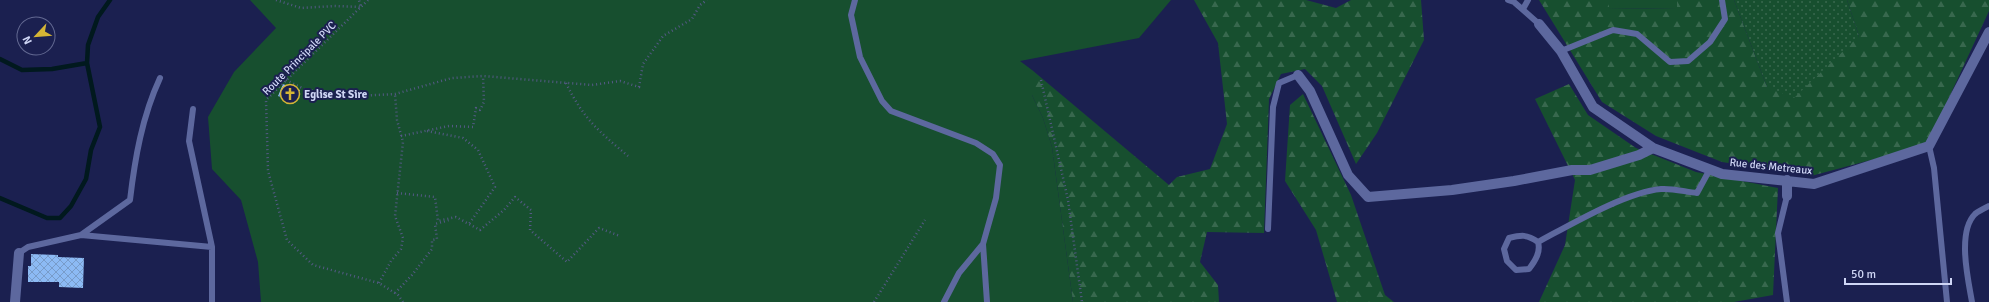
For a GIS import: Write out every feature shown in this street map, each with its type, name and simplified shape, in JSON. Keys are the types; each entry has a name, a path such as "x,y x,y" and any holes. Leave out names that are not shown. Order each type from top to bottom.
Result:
{"street":[{"name":"Rue des Metreaux","path":"1540,24 1561,51 1593,107 1653,148 1722,174 1814,184 1929,146"},
{"path":"1929,146 1989,32"},
{"path":"1298,75 1310,91 1348,175 1368,197 1452,190 1514,181 1572,170 1590,170 1639,155 1653,148"},
{"path":"1787,180 1787,196"},
{"path":"15,302 19,253"}],"lane":[{"path":"855,0 851,15 860,58 882,101 891,111 976,143 993,154 1000,165 996,198 983,244 987,302"},
{"path":"1508,0 1514,2 1540,24"},
{"path":"1523,9 1528,0"},
{"path":"1561,51 1613,30 1637,34 1670,62 1688,62 1710,42 1725,19 1722,0"},
{"path":"1268,230 1273,107 1279,83 1298,75"},
{"path":"82,234 130,200 136,154 149,102 160,78"},
{"path":"193,109 189,141 212,247 212,302"},
{"path":"1929,146 1934,168 1948,302"},
{"path":"1538,242 1594,213 1644,191 1662,188 1697,193 1710,169"},
{"path":"1787,196 1778,233 1787,302"},
{"path":"1972,302 1966,265 1965,231 1975,214 1989,206"},
{"path":"19,253 28,247 82,234 212,247"},
{"path":"1523,235 1530,236 1538,242 1539,247 1536,258 1529,269 1516,270 1506,261 1504,249 1509,238 1523,235"},
{"path":"944,302 959,273 983,244"}],"path":[{"path":"276,0 301,8 334,6 361,7 359,0"},
{"name":"Route Principale PVC","path":"368,0 266,100 268,171 287,240 313,265 378,283 395,293 403,302"},
{"path":"286,80 306,90 356,94 359,96 395,94 452,78 483,76 592,85 620,81 639,87 643,64 663,36 692,20 700,5 706,0"},
{"path":"401,136 449,126 473,128 476,108 480,110 484,102 483,76"},
{"path":"1041,80 1068,200 1082,302"},
{"path":"566,83 576,104 597,131 628,156"},
{"path":"378,283 401,249 403,238 396,216 403,142 397,120 395,94"},
{"path":"427,131 463,138 478,150 495,187 469,224"},
{"path":"397,193 435,197 438,221 454,217 480,230 504,210 515,197 531,210 530,230 567,262 598,228 620,236"},
{"path":"395,293 412,275 432,249 432,240 437,239 436,224 443,223 454,217"},
{"path":"874,302 925,220"}],"green space":[{"path":"250,0 1171,0 1139,38 1020,61 1032,70 1032,95 1043,118 1052,147 1073,302 261,302 258,262 241,200 212,169 208,117 234,72 276,28"},
{"path":"1194,0 1306,0 1336,8 1351,0 1421,0 1424,40 1377,133 1356,164 1322,86 1305,69 1281,74 1269,99 1264,233 1207,232 1200,262 1218,285 1219,302 1073,302 1052,147 1043,118 1032,95 1032,70 1169,185 1177,177 1210,169 1227,124 1218,43"},
{"path":"1539,0 1609,0 1609,9 1677,8 1677,0 1734,0 1767,87 1859,36 1847,0 1989,0 1989,11 1927,145 1811,176 1722,162 1656,136 1602,102"},
{"path":"1609,0 1677,0 1677,8 1609,9"},
{"path":"1734,0 1847,0 1859,36 1794,98 1767,87"},
{"path":"1569,84 1588,115 1636,148 1696,172 1778,188 1773,295 1734,302 1539,302 1565,245 1575,180 1535,99"},
{"path":"1303,94 1351,195 1385,295 1394,302 1337,302 1316,230 1285,181 1290,105"}],"building":[{"path":"283,84 300,90 295,103 278,96"},
{"path":"31,254 84,258 83,288 59,287 59,282 28,282 28,266 31,266"}],"waterway":[{"path":"0,198 47,218 60,218 71,206 86,179 91,150 100,127 87,63 88,45 98,17 110,0"},
{"path":"0,59 22,70 52,69 87,63"}],"place":[{"name":"Eglise St Sire","path":"290,94"}]}
